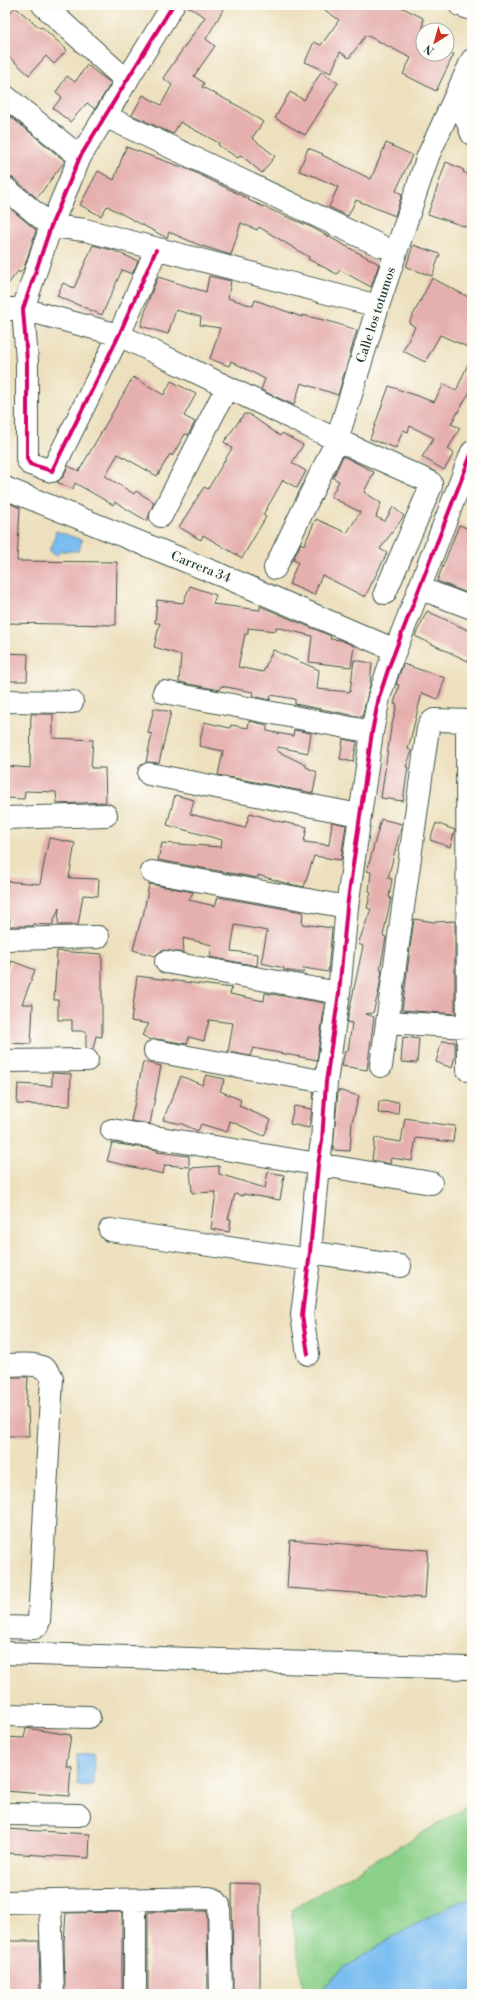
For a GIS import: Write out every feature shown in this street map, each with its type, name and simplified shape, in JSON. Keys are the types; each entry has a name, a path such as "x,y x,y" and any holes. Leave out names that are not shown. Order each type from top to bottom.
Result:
{"street":[{"path":"43,5 127,81"},
{"path":"156,250 119,335 50,471 27,462 27,361 14,309 80,157 173,5"},
{"path":"460,5 472,9"},
{"name":"Calle los totumos","path":"275,568 337,440 378,306 428,156 472,60"},
{"path":"457,94 472,134"},
{"path":"5,96 80,157"},
{"path":"105,116 381,246"},
{"path":"5,188 51,226 85,230 156,250 378,306"},
{"path":"14,309 119,335 337,440 431,483 385,593"},
{"path":"161,516 227,387"},
{"path":"308,1354 302,1315 310,1256 318,1165 322,1141 326,1082 339,993 347,907 359,814 372,732 379,697 419,588 463,500 472,452"},
{"name":"Carrera 34","path":"5,488 224,576 395,650"},
{"path":"419,588 472,608"},
{"path":"164,692 372,732"},
{"path":"5,701 72,702"},
{"path":"380,1066 428,728 430,723 434,720 469,721 468,1070"},
{"path":"149,774 359,814"},
{"path":"5,818 106,814"},
{"path":"152,872 347,907"},
{"path":"5,939 98,938"},
{"path":"166,962 339,993"},
{"path":"387,1022 467,1027"},
{"path":"155,1051 326,1082"},
{"path":"5,1061 88,1060"},
{"path":"112,1130 431,1183"},
{"path":"110,1230 400,1266"},
{"path":"5,1365 42,1366 49,1370 52,1378 39,1621 37,1626 34,1628 5,1627"},
{"path":"5,1653 466,1668"},
{"path":"5,1715 89,1717"},
{"path":"5,1814 79,1815"},
{"path":"5,1902 209,1898 215,1900 219,1905 221,1994"},
{"path":"134,1994 135,1900"},
{"path":"50,1902 53,1994"}],"green space":[{"path":"472,1804 472,1899 461,1900 393,1937 344,1968 317,1994 304,1994 291,1910"}],"water":[{"path":"56,531 82,540 79,551 61,551 56,556 49,550 53,544"},
{"path":"94,1753 93,1785 78,1786 77,1754"},
{"path":"472,1899 472,1994 317,1994 344,1968 393,1937 461,1900"}],"building":[{"path":"185,5 226,5 206,39 215,46 194,76 204,83 202,87 242,108 263,122 252,138 275,156 262,173 241,155 238,158 218,145 219,143 180,122 173,134 132,115 143,95 161,105 172,85 163,78 205,17"},
{"path":"318,5 397,5 423,18 423,22 415,22 415,62 450,62 436,91 403,74 411,58 366,35 349,58 340,52 331,73 305,62 314,42 321,45 339,20"},
{"path":"15,7 40,28 42,27 67,50 54,64 46,56 29,75 5,53 5,19"},
{"path":"87,65 111,83 95,109 87,103 70,122 53,108 62,97 56,92 67,76 75,82"},
{"path":"321,72 338,83 305,135 275,118 290,92 304,100"},
{"path":"5,112 65,161 37,198 13,178 5,176"},
{"path":"386,143 412,155 396,191 402,194 395,216 356,200 348,216 345,215 329,207 338,187 299,171 308,148 323,154 322,155 371,179"},
{"path":"126,147 190,170 249,199 248,200 311,227 379,264 371,287 340,270 337,274 308,259 309,257 259,227 257,230 241,223 231,255 199,245 169,232 167,238 107,206 101,216 80,205 98,171 114,180"},
{"path":"446,162 464,170 463,172 472,176 472,229 428,214"},
{"path":"5,204 36,230 24,268 20,273 18,271 5,288"},
{"path":"93,245 115,251 138,261 132,274 122,270 102,315 57,296 63,283 74,288"},
{"path":"413,245 440,254 432,276 406,267"},
{"path":"209,276 231,281 228,298 253,306 255,300 302,317 302,315 328,321 357,330 338,395 301,383 294,405 261,390 265,379 231,361 229,366 210,359 220,328 200,325 201,317 176,310 168,334 141,326 150,296 158,277 206,292"},
{"path":"432,278 472,299 472,349 440,335 425,362 403,351 415,327 409,323"},
{"path":"472,355 472,388 451,424 460,428 448,449 454,453 444,470 422,457 434,438 410,426 408,432 403,430 396,448 370,439 389,386 434,402 444,384 456,391"},
{"path":"133,377 164,395 171,381 196,394 184,416 195,422 188,435 185,434 172,456 170,454 157,476 118,454 105,476 134,494 136,491 154,502 147,521 115,502 113,505 75,483 73,489 57,482 63,477 68,466 79,471"},
{"path":"244,414 249,414 280,436 282,433 303,445 292,463 306,471 297,488 283,480 263,515 266,517 242,558 203,535 201,540 179,527 204,487 208,489 232,448 224,442"},
{"path":"343,456 374,472 364,492 381,503 376,517 385,521 393,507 404,516 380,549 387,553 365,597 322,575 314,595 289,584 298,562 293,560 301,543 304,545 316,519 347,533 360,512 331,497 339,481 333,478"},
{"path":"5,501 20,508 17,561 117,562 116,625 5,623"},
{"path":"459,525 472,530 472,595 437,581"},
{"path":"190,586 216,595 213,604 260,610 260,606 331,636 330,639 341,640 354,646 351,667 309,662 312,636 276,627 276,631 248,628 248,634 245,634 238,667 263,672 273,650 319,670 317,689 350,692 354,660 372,663 370,685 362,717 295,704 295,699 271,695 270,700 252,696 253,692 221,686 220,690 179,682 181,655 154,647 160,623 155,623 157,600 183,603"},
{"path":"427,611 472,632 472,663 415,636"},
{"path":"5,653 28,654 27,681 5,681"},
{"path":"403,664 445,678 438,699 422,693 408,749 412,751 406,767 408,767 403,801 381,798 391,728 397,705 394,704 399,685 396,684"},
{"path":"154,708 171,712 159,763 146,762 152,734 148,733"},
{"path":"31,714 53,714 53,738 93,740 91,768 105,768 106,802 57,804 56,792 25,791 24,799 5,798 7,766 30,768"},
{"path":"249,721 267,725 267,731 293,736 294,730 311,733 308,753 278,747 277,751 317,772 313,793 218,775 223,751 199,746 204,722 230,728 231,725 248,728"},
{"path":"343,739 357,742 353,762 340,759"},
{"path":"175,795 194,800 190,814 245,828 250,813 277,821 307,827 304,842 329,845 332,822 346,825 341,860 314,856 304,887 258,875 258,878 158,860 162,843 221,847 222,840 167,825"},
{"path":"381,819 402,824 388,878 392,879 389,897 391,898 383,936 386,937 380,970 382,970 379,990 373,1013 366,1014 374,1017 367,1070 342,1066 345,1050 348,1051 352,1023 347,1022 363,946 358,944 371,909 367,908 371,892 369,891 371,872 367,871"},
{"path":"436,823 455,830 450,847 430,840"},
{"path":"49,838 75,843 69,878 99,879 98,896 83,895 78,925 58,925 59,908 52,925 33,924 33,926 9,926 10,919 5,918 5,881 40,884"},
{"path":"149,884 193,892 189,900 215,906 218,897 303,912 302,924 332,928 328,972 304,968 303,973 284,970 284,968 261,963 267,931 235,925 231,951 258,954 257,966 210,957 212,945 183,938 184,953 162,950 155,956 133,950 142,916 143,917"},
{"path":"414,919 434,922 455,921 455,1014 402,1010"},
{"path":"57,951 102,954 102,1037 96,1036 93,1049 86,1048 86,1031 72,1031 72,1020 58,1020 58,1000 54,1000"},
{"path":"12,961 35,970 22,1004 33,1004 31,1044 5,1043 5,979"},
{"path":"137,976 232,988 230,994 264,1001 265,993 325,1003 317,1060 253,1048 250,1056 228,1052 233,1023 209,1020 204,1041 189,1037 187,1044 157,1039 150,1040 142,1035 149,1024 131,1021"},
{"path":"403,1037 419,1039 417,1063 401,1062"},
{"path":"442,1041 455,1042 455,1056 452,1068 436,1062"},
{"path":"143,1062 161,1066 150,1124 131,1121"},
{"path":"52,1073 71,1074 70,1106 17,1104 18,1084 52,1086"},
{"path":"206,1075 225,1079 220,1091 241,1100 239,1106 271,1120 264,1136 230,1121 227,1132 201,1124 198,1131 182,1124 163,1120 181,1076 202,1085"},
{"path":"338,1090 359,1096 352,1122 350,1151 333,1150"},
{"path":"379,1101 399,1102 398,1114 378,1113"},
{"path":"294,1106 312,1109 309,1128 290,1124"},
{"path":"405,1118 455,1126 453,1142 416,1138 412,1161 391,1158 390,1164 372,1160 375,1138 401,1142"},
{"path":"112,1143 158,1150 157,1152 189,1156 189,1167 165,1165 163,1174 107,1161"},
{"path":"219,1166 219,1174 265,1188 268,1172 284,1175 280,1200 235,1194 228,1219 231,1219 229,1232 211,1229 216,1192 192,1193 190,1168"},
{"path":"5,1377 28,1377 26,1407 28,1407 29,1436 5,1436"},
{"path":"290,1540 428,1550 425,1598 287,1588"},
{"path":"26,1728 71,1735 66,1766 71,1766 69,1796 5,1791 5,1737 24,1738"},
{"path":"5,1829 90,1834 89,1858 5,1853"},
{"path":"232,1883 260,1884 260,1994 233,1994"},
{"path":"207,1911 208,1994 148,1994 148,1912"},
{"path":"122,1912 122,1994 65,1994 64,1942 66,1913"},
{"path":"5,1941 39,1941 40,1994 5,1994"}],"cycle path":[{"path":"156,250 119,335 52,471 30,464 27,459 27,361 23,309 51,226 80,157 173,5"},
{"path":"308,1354 302,1315 310,1252 318,1165 322,1141 326,1082 339,993 347,907 372,732 379,697 390,664 472,452"}]}
